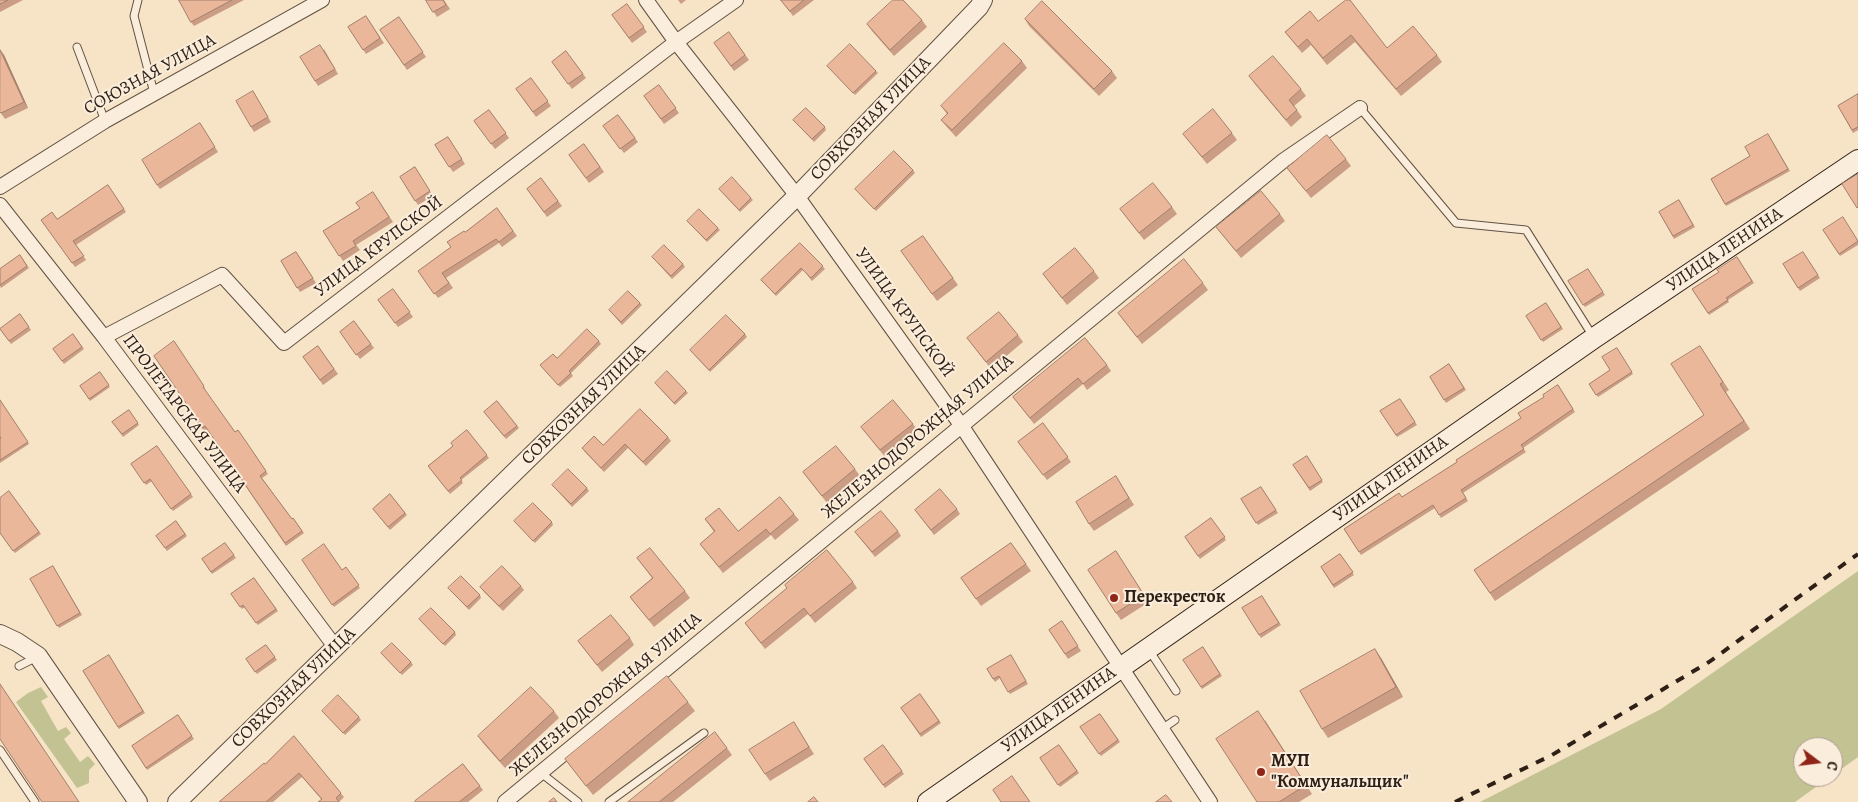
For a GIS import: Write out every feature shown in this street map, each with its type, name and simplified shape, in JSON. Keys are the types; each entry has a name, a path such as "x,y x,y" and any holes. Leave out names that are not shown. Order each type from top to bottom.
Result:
{"main road":[{"name":"УЛИЦА ЛЕНИНА","path":"928,802 1594,338 1858,160"}],"street":[{"name":"СОЮЗНАЯ УЛИЦА","path":"0,187 105,121 322,0"},
{"name":"УЛИЦА КРУПСКОЙ","path":"646,0 676,42 797,196 961,425 1210,802"},
{"name":"УЛИЦА КРУПСКОЙ","path":"104,337 222,275 284,343 676,42 736,0"},
{"name":"СОВХОЗНАЯ УЛИЦА","path":"177,802 797,196 979,7 983,0"},
{"name":"ЖЕЛЕЗНОДОРОЖНАЯ УЛИЦА","path":"505,802 1284,160 1360,108"},
{"name":"ПРОЛЕТАРСКАЯ УЛИЦА","path":"0,205 104,337 336,648"},
{"path":"0,634 17,642 38,656 138,802"}],"lane":[{"path":"138,0 134,16 154,93"},
{"path":"77,47 105,121"},
{"path":"1360,108 1456,223 1526,230 1594,338"},
{"path":"1148,648 1176,691"},
{"path":"19,666 38,656"},
{"path":"1161,730 1175,720"},
{"path":"609,802 704,733"},
{"path":"0,750 35,802"},
{"path":"540,773 578,802"}],"shaded area":[{"path":"1858,571 1858,757 1843,768 1843,737 1793,737 1793,787 1816,787 1795,802 1480,802 1661,709"},
{"path":"41,687 48,697 41,701 58,731 66,727 71,733 64,739 80,762 88,756 95,764 89,770 89,783 77,788 16,702 28,693"}],"building":[{"path":"0,0 8,0 0,4"},
{"path":"179,0 232,0 191,22"},
{"path":"426,0 443,0 446,5 433,12"},
{"path":"781,0 804,0 790,11"},
{"path":"893,0 903,0 922,20 890,50 867,24"},
{"path":"1346,0 1350,0 1387,48 1413,26 1437,55 1396,89 1351,35 1323,58 1307,39 1298,47 1285,32 1310,11 1318,21"},
{"path":"1042,1 1112,71 1094,89 1025,19"},
{"path":"627,4 644,27 629,38 612,15"},
{"path":"366,16 380,38 363,50 348,27"},
{"path":"399,17 423,52 404,65 380,30"},
{"path":"729,32 745,55 731,66 714,43"},
{"path":"1004,43 1022,61 952,130 941,120 948,113 941,106"},
{"path":"850,44 876,71 853,93 827,66"},
{"path":"320,45 335,69 315,81 300,57"},
{"path":"0,50 24,102 1,113 0,112"},
{"path":"566,51 583,74 568,84 552,62"},
{"path":"1273,56 1301,89 1289,100 1297,110 1286,120 1249,76"},
{"path":"531,78 548,101 533,112 516,89"},
{"path":"659,85 676,108 661,119 644,96"},
{"path":"253,91 268,117 251,127 236,101"},
{"path":"1858,94 1858,127 1852,130 1838,106"},
{"path":"806,108 825,127 812,139 793,120"},
{"path":"1213,109 1232,133 1202,157 1183,134"},
{"path":"489,110 506,133 491,144 474,121"},
{"path":"618,115 635,138 620,149 603,126"},
{"path":"200,123 215,147 157,185 142,160"},
{"path":"1768,134 1788,169 1725,204 1711,179 1750,156 1745,147"},
{"path":"1327,135 1346,159 1306,191 1287,168"},
{"path":"448,137 462,159 449,167 435,145"},
{"path":"584,144 600,167 586,178 569,155"},
{"path":"894,151 913,170 874,209 855,189"},
{"path":"415,167 430,191 415,201 400,177"},
{"path":"1858,174 1858,207 1857,208 1842,184"},
{"path":"732,177 751,198 739,210 719,189"},
{"path":"541,178 558,201 544,212 527,189"},
{"path":"1153,183 1172,207 1139,233 1120,209"},
{"path":"108,185 124,209 73,241 84,256 72,263 41,220 52,212 57,219"},
{"path":"1261,191 1280,214 1236,251 1216,227"},
{"path":"373,192 389,217 353,241 356,246 339,256 323,231 360,208 356,203"},
{"path":"1679,200 1693,225 1673,236 1659,212"},
{"path":"497,208 513,231 499,242 496,239 442,273 449,283 434,294 418,271 451,247 447,242 465,232"},
{"path":"699,209 718,228 706,240 687,221"},
{"path":"1843,217 1858,241 1839,254 1823,230"},
{"path":"923,236 953,278 932,294 901,251"},
{"path":"800,243 823,266 811,278 801,268 775,294 761,280"},
{"path":"664,245 683,264 671,276 652,257"},
{"path":"1075,248 1094,271 1062,298 1043,274"},
{"path":"296,252 313,278 297,288 281,261"},
{"path":"1803,252 1818,275 1798,288 1783,264"},
{"path":"20,255 27,266 0,285 0,269"},
{"path":"1737,257 1752,281 1726,298 1728,300 1708,313 1692,289 1719,272 1717,270"},
{"path":"1184,259 1203,283 1137,337 1118,313"},
{"path":"1588,269 1603,292 1583,305 1568,281"},
{"path":"393,289 410,312 395,323 378,300"},
{"path":"628,291 640,303 621,322 609,310"},
{"path":"1546,303 1561,327 1541,340 1526,316"},
{"path":"999,312 1018,335 986,362 967,338"},
{"path":"20,314 29,327 9,341 0,329"},
{"path":"726,315 745,334 709,370 690,350"},
{"path":"354,321 371,344 356,355 340,332"},
{"path":"587,329 599,341 558,385 540,365 553,354 557,358"},
{"path":"73,334 82,347 62,361 53,349"},
{"path":"1085,338 1107,365 1083,384 1078,378 1030,418 1013,397"},
{"path":"174,341 203,387 235,432 238,430 266,471 260,476 302,531 285,543 205,426 202,428 193,416 154,356"},
{"path":"318,346 334,369 320,380 303,357"},
{"path":"1700,346 1723,382 1720,384 1744,421 1490,593 1474,570 1704,415 1671,364"},
{"path":"1617,348 1632,372 1596,395 1589,384 1610,370 1602,357"},
{"path":"1449,364 1464,388 1444,400 1430,377"},
{"path":"667,371 686,391 674,403 655,383"},
{"path":"100,372 109,385 89,399 80,386"},
{"path":"1558,385 1573,409 1521,445 1524,449 1461,490 1466,498 1439,515 1433,505 1359,552 1344,529 1399,493 1402,497 1457,462 1456,460 1521,418 1518,413 1544,397 1543,395"},
{"path":"1400,399 1415,422 1396,435 1380,411"},
{"path":"0,400 28,442 0,460 1,438"},
{"path":"893,400 913,424 880,450 861,427"},
{"path":"497,401 517,426 504,436 484,412"},
{"path":"640,409 668,437 643,462 625,444 601,468 582,448 594,436 603,445"},
{"path":"129,410 138,423 122,434 112,422"},
{"path":"1043,423 1068,457 1043,475 1018,442"},
{"path":"467,430 487,455 448,491 428,466 453,446 451,443"},
{"path":"157,446 191,494 171,509 150,479 144,483 131,464"},
{"path":"836,446 855,469 822,496 803,472"},
{"path":"1307,456 1322,480 1309,488 1293,465"},
{"path":"568,469 587,488 571,504 552,485"},
{"path":"1116,476 1129,498 1089,524 1076,502"},
{"path":"1261,487 1276,510 1256,523 1241,499"},
{"path":"940,489 957,509 931,530 915,510"},
{"path":"9,491 39,532 13,551 0,533 0,498"},
{"path":"390,494 405,513 388,527 373,509"},
{"path":"780,497 794,514 770,534 766,529 719,567 700,544 715,531 705,519 719,508 738,531"},
{"path":"533,503 552,522 533,541 514,521"},
{"path":"881,511 898,531 872,552 855,532"},
{"path":"1211,518 1225,537 1198,556 1185,537"},
{"path":"176,521 185,534 165,548 156,536"},
{"path":"225,543 234,555 211,572 202,559"},
{"path":"1011,543 1026,564 976,599 961,578"},
{"path":"324,544 342,570 346,567 359,585 332,605 302,560"},
{"path":"650,548 685,591 649,620 630,597 653,578 637,558"},
{"path":"827,550 853,582 810,616 804,608 761,643 745,623 787,588 785,585"},
{"path":"1116,551 1144,595 1116,613 1088,570"},
{"path":"1340,554 1353,572 1333,585 1321,567"},
{"path":"53,566 80,613 57,626 30,579"},
{"path":"502,566 521,586 499,606 480,587"},
{"path":"461,576 480,595 467,607 448,588"},
{"path":"254,578 276,609 256,623 243,605 240,607 231,594"},
{"path":"1262,596 1279,623 1259,635 1242,608"},
{"path":"431,608 455,632 443,644 419,619"},
{"path":"611,615 630,638 597,665 578,641"},
{"path":"1062,621 1078,646 1065,654 1049,630"},
{"path":"392,643 411,662 400,673 381,653"},
{"path":"266,645 275,657 255,672 246,659"},
{"path":"1203,647 1220,674 1201,687 1183,660"},
{"path":"1375,649 1396,687 1322,729 1300,691"},
{"path":"109,655 143,711 118,727 83,671"},
{"path":"1011,655 1026,681 1008,692 999,676 993,679 987,669"},
{"path":"667,676 688,702 586,786 565,759"},
{"path":"0,684 79,802 42,802 0,739"},
{"path":"531,687 554,711 500,761 478,736"},
{"path":"920,694 939,721 920,734 901,708"},
{"path":"338,695 359,717 343,733 322,711"},
{"path":"1258,711 1306,785 1279,802 1257,802 1216,739"},
{"path":"1100,714 1118,740 1099,754 1080,727"},
{"path":"178,715 192,736 146,768 132,746"},
{"path":"794,722 809,747 765,774 749,750"},
{"path":"715,732 727,748 659,802 628,802"},
{"path":"294,736 341,793 336,798 339,802 318,802 322,799 299,773 266,802 219,802 265,764"},
{"path":"883,745 902,771 883,785 864,759"},
{"path":"1059,745 1077,771 1058,785 1040,758"},
{"path":"463,764 480,786 459,802 415,802 415,801"},
{"path":"1012,776 1030,802 1001,802 993,790"},
{"path":"1166,795 1172,802 1156,802"},
{"path":"814,797 818,802 808,802"},
{"path":"554,798 557,802 549,802"}],"railway":[{"path":"1455,802 1552,755 1709,662 1858,554"}],"place":[{"name":"Перекресток","path":"1114,598"},
{"name":"МУП \"Коммунальщик\"","path":"1261,772"}]}
